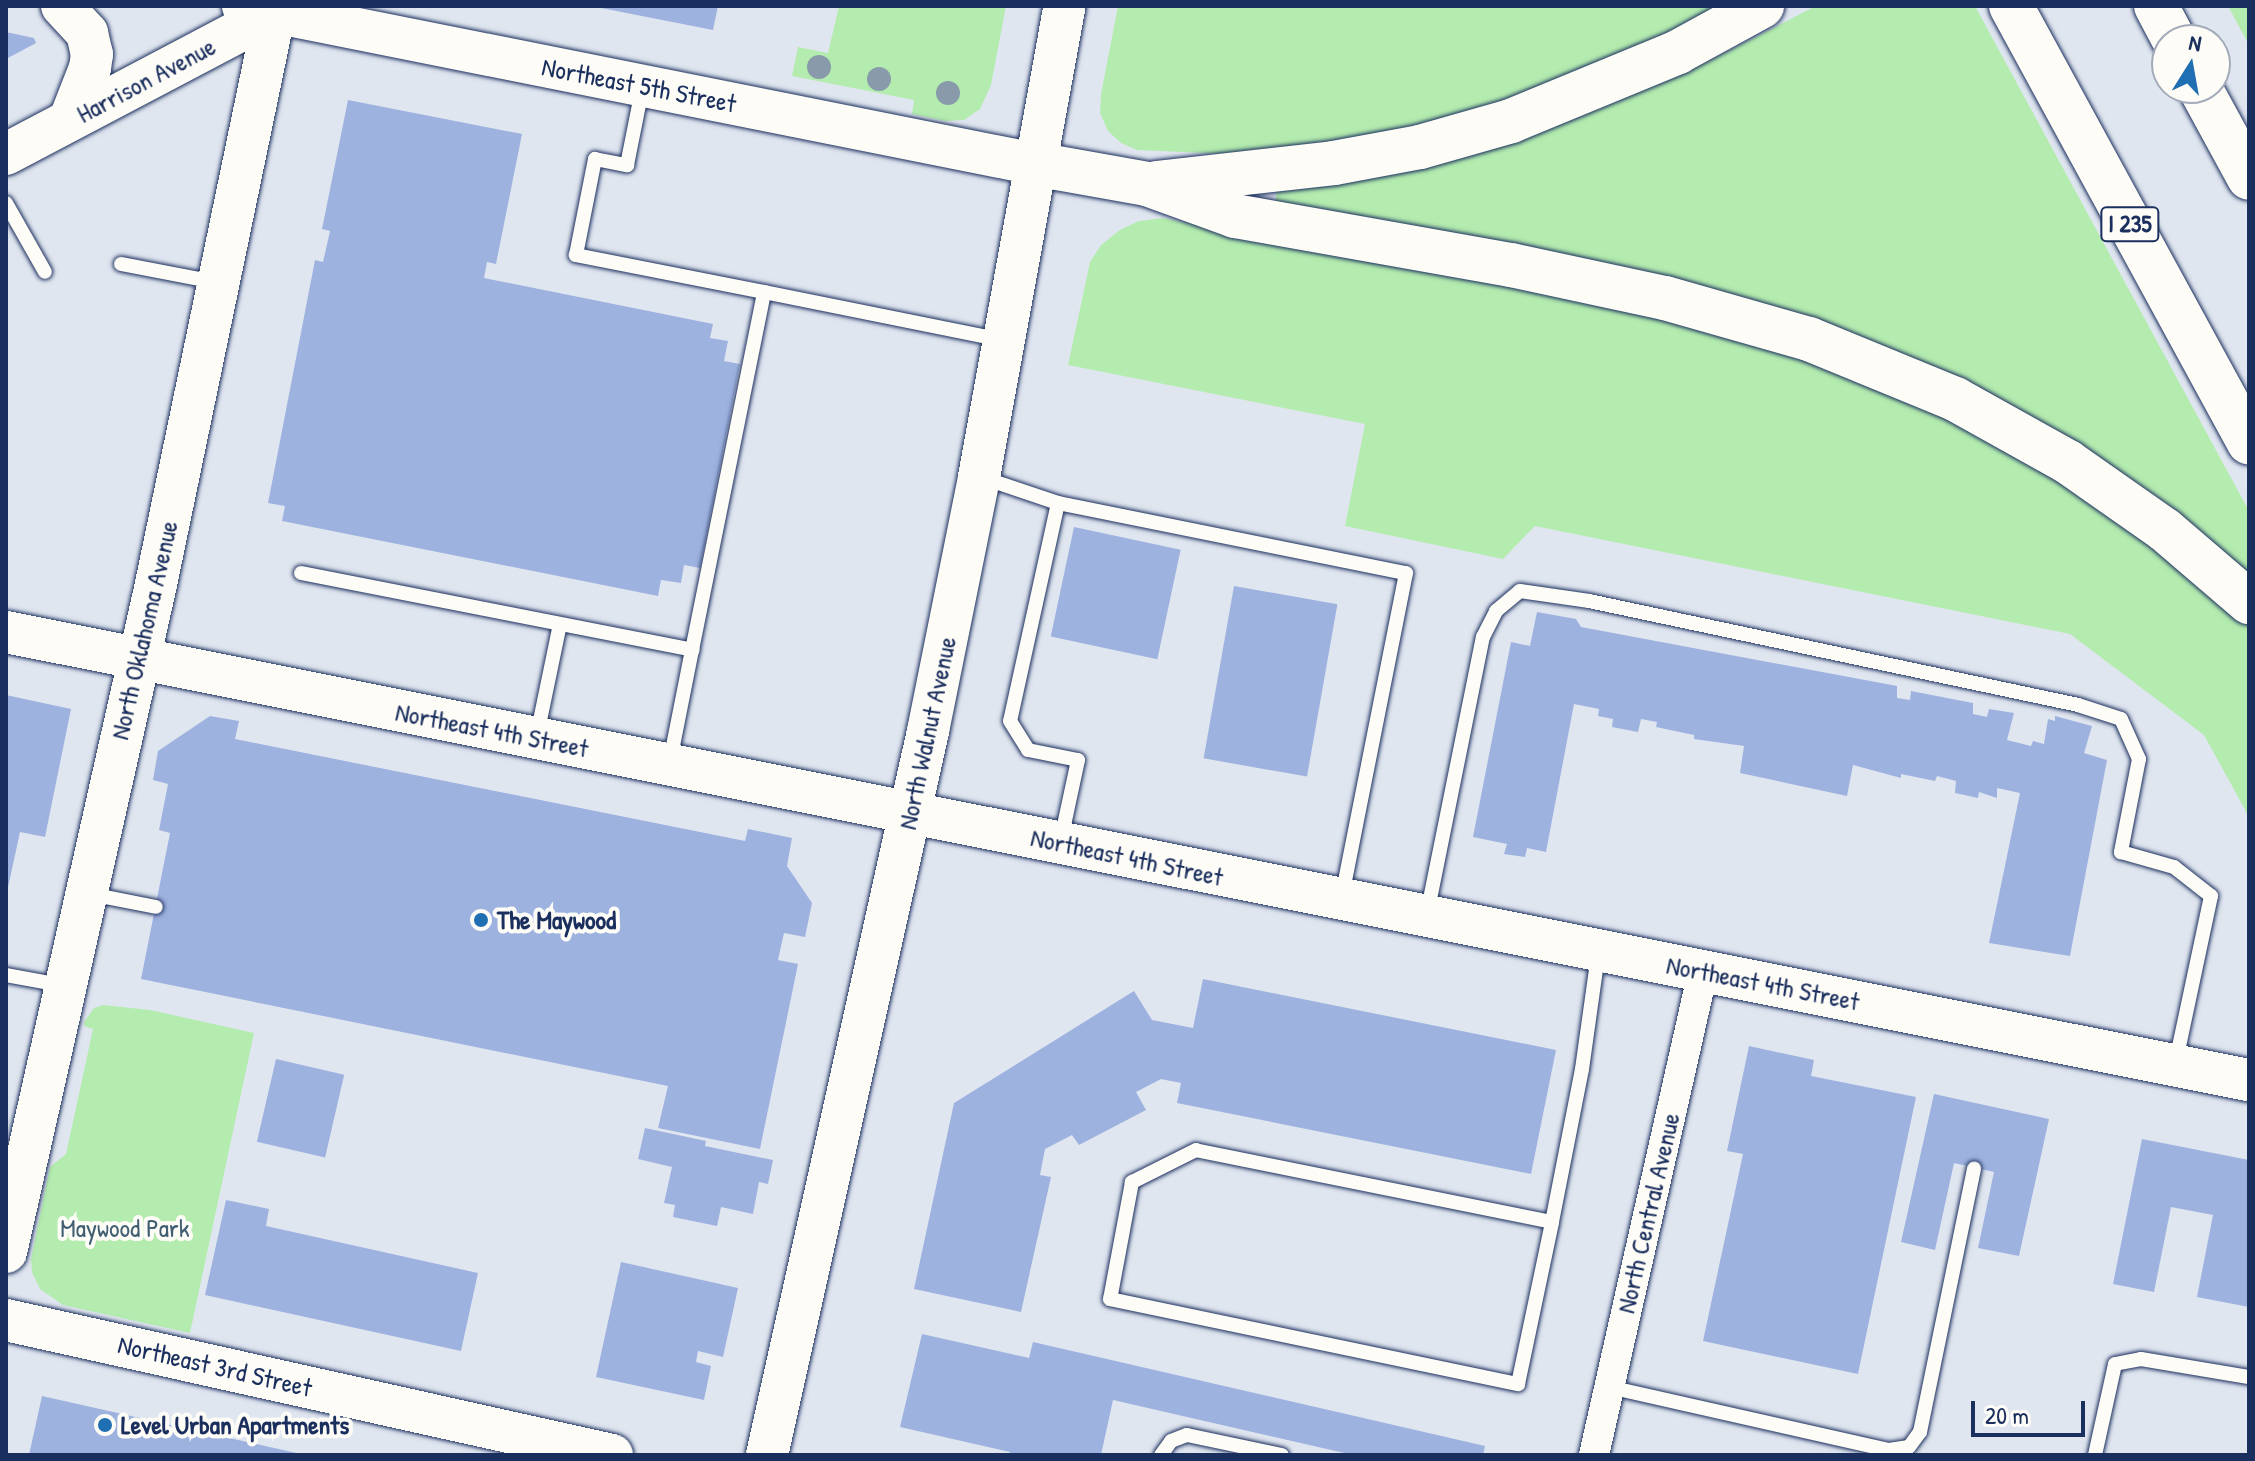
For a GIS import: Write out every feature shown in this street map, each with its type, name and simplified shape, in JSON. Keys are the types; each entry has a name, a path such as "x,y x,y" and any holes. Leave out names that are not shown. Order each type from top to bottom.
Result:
{"highway":[{"name":"I 235","path":"2011,6 2249,442"},
{"path":"2156,6 2166,24"},
{"path":"1147,184 1334,163 1420,147 1511,121 1590,91 1678,52 1756,10"},
{"path":"2209,104 2242,159"},
{"path":"1035,164 1147,184 1235,216 1511,265 1714,309 1864,360 1955,399 2068,462 2165,530 2249,602"}],"street":[{"path":"62,6 87,33 92,54 90,68 70,119"},
{"name":"North Walnut Avenue","path":"767,1455 911,813 979,477 1065,6"},
{"name":"Harrison Avenue","path":"6,154 270,8"},
{"name":"Northeast 5th Street","path":"270,8 1035,164"},
{"name":"North Oklahoma Avenue","path":"6,1252 219,283 270,8"},
{"name":"Northeast 4th Street","path":"6,632 2249,1080"},
{"name":"North Central Avenue","path":"1594,1455 1703,972"},
{"name":"Northeast 3rd Street","path":"6,1320 612,1455"}],"lane":[{"path":"643,86 627,165 595,159 576,255 1005,340"},
{"path":"6,203 45,272"},
{"path":"121,264 219,283"},
{"path":"669,766 764,292"},
{"path":"979,477 1058,503 1406,573 1341,901"},
{"path":"1058,503 1010,721 1028,750 1078,760 1061,844"},
{"path":"301,573 692,650"},
{"path":"1426,917 1483,637 1496,611 1520,591 1589,601 2078,705 2121,719 2139,759 2121,852 2174,867 2211,896 2175,1065"},
{"path":"536,739 560,624"},
{"path":"86,893 156,907"},
{"path":"1552,1222 1196,1150 1132,1182 1110,1299 1518,1384 1552,1222 1582,1069 1590,995 1599,951"},
{"path":"6,975 65,986"},
{"path":"1609,1387 1889,1450 1909,1447 1920,1432 1974,1168"},
{"path":"2095,1455 2115,1364 2141,1359 2249,1377"},
{"path":"1161,1455 1171,1441 1187,1435 1282,1455"}],"green space":[{"path":"839,6 1006,6 991,85 980,109 964,120 945,121 912,114 914,100 792,76 798,47 828,53"},
{"path":"1118,6 1717,6 1670,34 1501,106 1342,144 1228,154 1137,150 1121,143 1108,131 1100,113 1101,94"},
{"path":"1816,6 1975,6 2249,511 2249,580 2036,423 1275,202 1278,187 1527,134 1616,102 1697,67"},
{"path":"2228,6 2249,6 2249,45"},
{"path":"1163,218 1679,319 1755,340 1939,410 2037,463 2196,576 2249,624 2249,817 2204,735 2070,634 1535,526 1503,559 1345,526 1365,424 1068,365 1090,262 1101,245 1120,230 1139,221"},
{"name":"Maywood Park","path":"103,1005 150,1010 254,1033 190,1333 63,1305 40,1289 32,1272 31,1259 50,1167 66,1154 93,1029 84,1026 84,1022 94,1008"}],"building":[{"path":"591,6 718,6 713,30"},
{"path":"6,32 34,38 36,43 6,59"},
{"path":"348,100 522,134 496,264 487,262 484,278 713,324 710,338 728,341 724,361 740,364 700,568 684,565 681,583 661,580 658,596 282,521 285,506 268,503 315,260 323,262 330,231 322,229"},
{"path":"1074,527 1181,550 1157,659 1051,637"},
{"path":"1234,586 1337,604 1307,777 1204,758"},
{"path":"1537,612 1576,619 1581,627 1897,686 1897,698 1910,700 1911,691 1973,703 1973,714 1987,717 1989,709 2014,713 2007,740 2031,746 2033,741 2044,744 2048,719 2055,721 2055,716 2092,726 2084,753 2107,760 2070,956 1989,943 2020,793 1997,788 1997,798 1979,792 1978,798 1955,793 1956,781 1937,776 1935,781 1901,774 1901,778 1853,765 1847,796 1740,773 1744,746 1694,739 1694,735 1656,727 1657,722 1641,719 1638,732 1612,727 1613,719 1598,716 1599,709 1574,704 1546,852 1527,848 1525,857 1504,854 1507,844 1473,837 1511,642 1530,646"},
{"path":"6,695 71,709 45,837 20,832 7,892"},
{"name":"The Maywood","path":"210,716 239,721 235,739 745,841 748,829 792,838 787,866 812,903 805,937 784,933 778,960 798,964 760,1149 658,1128 668,1086 141,979 170,833 159,830 168,784 153,780 158,751"},
{"path":"1203,979 1556,1050 1531,1174 1177,1103 1181,1083 1161,1079 1136,1092 1146,1110 1079,1145 1072,1135 1045,1149 1040,1175 1051,1177 1021,1312 914,1289 954,1103 1134,991 1152,1020 1193,1028"},
{"path":"1749,1046 1814,1060 1811,1076 1916,1097 1858,1374 1703,1341 1743,1154 1727,1151"},
{"path":"276,1059 344,1075 325,1158 257,1142"},
{"path":"1934,1094 2049,1119 2019,1256 1978,1248 1994,1172 1954,1163 1935,1250 1901,1242"},
{"path":"645,1128 706,1141 705,1146 773,1160 768,1184 759,1182 753,1214 721,1207 717,1226 673,1217 675,1205 664,1203 672,1167 638,1159"},
{"path":"2142,1139 2249,1160 2249,1307 2197,1297 2213,1215 2171,1207 2154,1292 2113,1284"},
{"path":"226,1200 269,1209 266,1226 478,1273 461,1351 205,1295"},
{"path":"621,1262 738,1288 723,1357 698,1351 696,1362 711,1366 704,1400 596,1377"},
{"path":"922,1334 1029,1358 1033,1342 1485,1446 1483,1455 1353,1455 1113,1400 1101,1455 1009,1455 1010,1452 900,1427"},
{"name":"Level Urban Apartments","path":"42,1396 301,1454 301,1455 29,1455"}],"place":[{"name":"The Maywood","path":"481,920"},
{"name":"Level Urban Apartments","path":"105,1425"}]}
